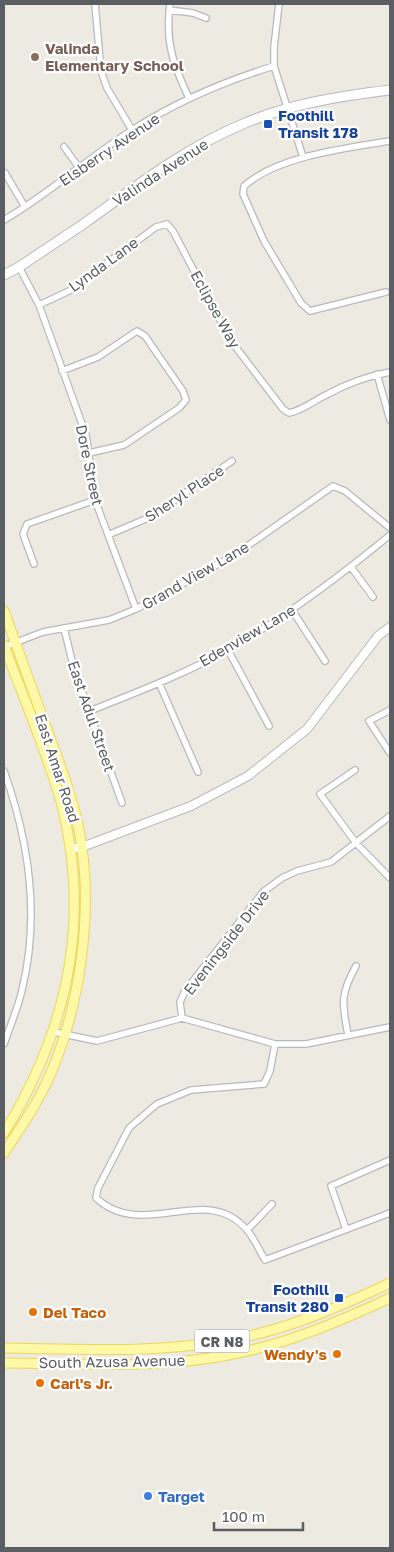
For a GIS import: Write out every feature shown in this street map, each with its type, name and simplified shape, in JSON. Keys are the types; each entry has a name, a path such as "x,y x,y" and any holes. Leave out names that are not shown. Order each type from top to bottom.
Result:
{"main road":[{"name":"Valinda Avenue","path":"4,274 19,267 156,171 205,142 244,124 288,108 351,95 390,90"},
{"name":"East Amar Road","path":"4,612 66,782 82,847 86,902 84,947 65,1036 50,1075 31,1113 4,1153"},
{"name":"East Amar Road","path":"4,646 57,790 70,849 74,889 72,942 68,976 54,1032 24,1101 4,1133"},
{"name":"South Azusa Avenue","path":"4,1348 149,1349 239,1338 318,1316 390,1283"},
{"name":"South Azusa Avenue","path":"4,1362 150,1364 228,1355 287,1341 328,1327 390,1298"},
{"path":"63,1348 63,1363"}],"street":[{"path":"95,4 101,70 107,88 132,130"},
{"path":"279,4 274,47 274,66 303,157"},
{"path":"189,98 174,66 168,41 170,7 206,18"},
{"name":"Elsberry Avenue","path":"4,220 80,169 132,130 189,98 274,66"},
{"path":"386,292 310,311 301,303 264,241 243,194 244,186 251,180 303,157 390,141"},
{"path":"64,147 80,169"},
{"path":"5,173 25,207"},
{"name":"Lynda Lane","path":"39,305 69,291 156,226 167,224"},
{"name":"Eclipse Way","path":"167,224 173,231 231,341 283,409 289,413 376,374"},
{"name":"Dore Street","path":"19,267 39,305 86,435 90,476 95,500 136,609"},
{"path":"62,371 98,357 137,331 145,336 183,391 186,400 179,408 124,445 89,453"},
{"path":"390,372 376,374 390,420"},
{"name":"Sheryl Place","path":"108,534 148,518 232,461"},
{"name":"Grand View Lane","path":"4,646 15,641 64,628 109,620 136,609 233,556 333,486 345,491 390,528"},
{"path":"34,564 23,534 28,524 95,500"},
{"name":"Edenview Lane","path":"90,711 159,683 228,650 292,610 351,568 390,535"},
{"path":"351,568 372,597"},
{"path":"292,610 325,661"},
{"path":"70,849 82,847 191,806 248,776 307,729 378,636 390,627"},
{"name":"East Adul Street","path":"64,628 74,669 122,803"},
{"path":"228,650 269,726"},
{"path":"159,683 198,772"},
{"path":"390,710 369,721 390,753"},
{"path":"355,770 320,794 356,843 390,878"},
{"path":"4,772 25,843 30,886 30,921 22,989 4,1044"},
{"name":"Eveningside Drive","path":"182,1018 180,1002 185,991 263,892 282,878 297,871 331,862 390,816"},
{"path":"348,1035 342,1002 345,985 356,966"},
{"path":"54,1032 65,1036 97,1041 182,1018 275,1044 306,1044 390,1028"},
{"path":"275,1044 270,1072 264,1084 191,1090 157,1104 129,1128 98,1188 96,1198 104,1206 131,1216 155,1216 198,1209 217,1211 234,1218 247,1230 265,1260 390,1213"},
{"path":"346,1230 331,1186 390,1160"},
{"path":"247,1230 272,1204"}],"place":[{"name":"Valinda Elementary School","path":"35,57"},
{"name":"Foothill Transit 178","path":"268,124"},
{"name":"Foothill Transit 280","path":"339,1298"},
{"name":"Del Taco","path":"33,1312"},
{"name":"Wendy's","path":"337,1354"},
{"name":"Carl's Jr.","path":"40,1383"},
{"name":"Target","path":"148,1496"}]}
